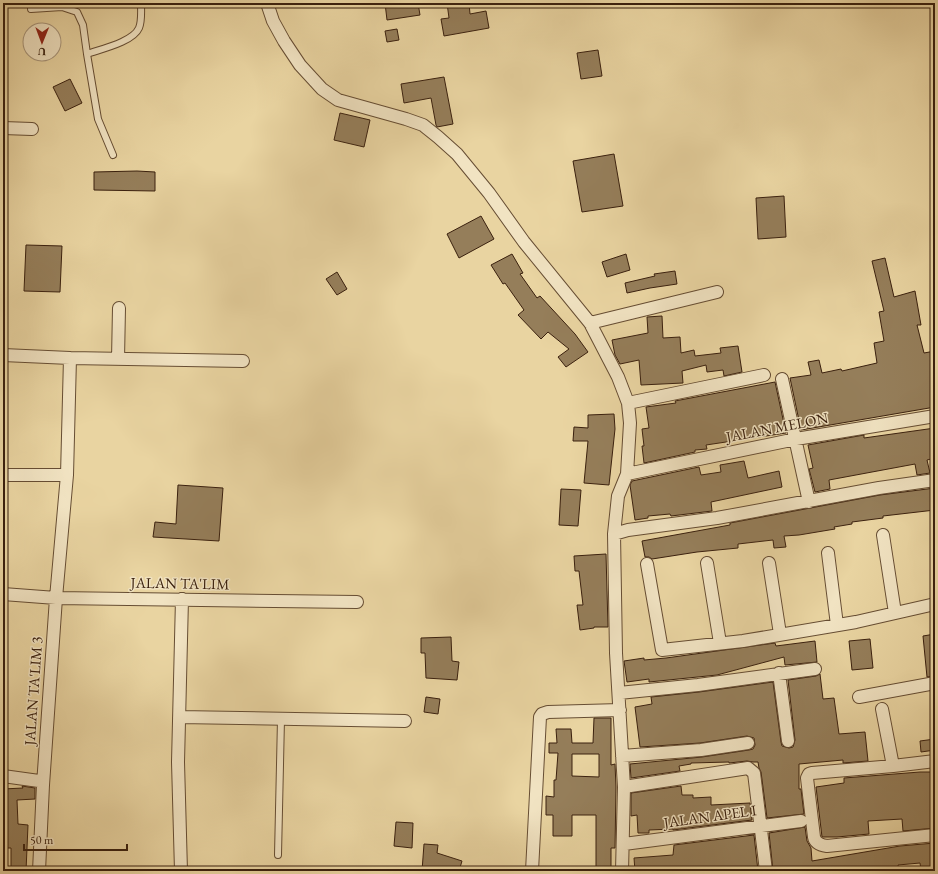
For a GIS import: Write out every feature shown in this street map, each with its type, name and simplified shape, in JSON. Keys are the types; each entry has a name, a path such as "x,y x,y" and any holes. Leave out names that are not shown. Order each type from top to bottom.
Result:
{"street":[{"path":"266,3 273,21 284,41 300,65 322,90 338,100 422,125 457,154 489,193 524,242 590,323 618,377 628,403 630,423 627,474 618,496 614,534 616,653 624,787 624,844 622,871"},
{"path":"3,128 32,129"},
{"path":"590,323 717,292"},
{"path":"118,308 118,359"},
{"path":"3,355 243,362"},
{"name":"JALAN TA'LIM 3","path":"39,871 43,785 56,598 67,475 70,358"},
{"path":"628,403 764,375"},
{"path":"782,379 809,502"},
{"name":"JALAN MELON","path":"627,474 796,439 935,416"},
{"path":"3,475 67,475"},
{"path":"614,534 628,530 717,518 879,488 935,480"},
{"path":"883,535 895,613"},
{"path":"828,553 837,624"},
{"path":"707,563 720,643"},
{"path":"769,563 780,634"},
{"path":"647,564 662,650 780,634 895,613 935,604"},
{"name":"JALAN TA'LIM","path":"3,594 56,598 357,602"},
{"path":"181,871 178,762 182,599"},
{"path":"619,693 698,685 815,669"},
{"path":"779,673 788,741"},
{"path":"859,697 935,683"},
{"path":"882,709 893,766"},
{"path":"532,871 540,717 542,714 548,712 620,710"},
{"path":"179,717 405,721"},
{"path":"622,756 701,750 748,743"},
{"path":"935,762 823,771 809,774 807,781 815,841 827,846 935,834"},
{"path":"624,787 748,768 754,773 766,871"},
{"path":"3,776 39,780 43,785"},
{"name":"JALAN APEL I","path":"624,844 801,821"}],"lane":[{"path":"87,54 128,39 139,29 141,21 141,3"},
{"path":"31,9 62,7 76,12 83,25 98,119 113,155"},
{"path":"278,855 281,719"}],"building":[{"path":"385,3 418,3 420,15 387,20"},
{"path":"447,3 469,3 470,14 486,11 489,28 444,36 441,19 449,18"},
{"path":"397,29 399,40 387,42 385,31"},
{"path":"598,50 602,76 581,79 577,53"},
{"path":"444,77 453,124 437,127 431,98 404,103 401,84"},
{"path":"70,79 82,103 65,111 53,87"},
{"path":"340,113 370,120 364,147 334,140"},
{"path":"614,154 623,206 582,212 573,161"},
{"path":"94,172 155,172 155,191 94,190"},
{"path":"784,196 786,237 758,239 756,198"},
{"path":"481,216 494,239 459,258 447,234"},
{"path":"26,245 62,246 60,292 24,291"},
{"path":"512,254 523,273 520,274 537,298 540,296 575,334 588,352 566,367 558,357 569,349 548,332 541,339 518,315 524,310 505,283 503,284 491,265"},
{"path":"626,254 630,270 607,277 602,262"},
{"path":"885,258 894,297 915,291 921,325 917,325 924,353 935,351 935,407 801,430 790,378 811,375 808,362 819,360 822,373 841,369 842,371 877,363 874,343 884,341 879,312 884,311 872,261"},
{"path":"675,271 677,284 627,293 625,283 655,276 654,274"},
{"path":"337,272 347,289 337,295 326,279"},
{"path":"662,316 663,338 680,337 681,353 694,350 695,356 721,353 720,348 738,346 742,372 724,376 723,370 707,372 706,365 682,371 683,383 641,385 639,360 620,364 615,355 612,340 648,333 647,317"},
{"path":"775,382 786,433 706,445 707,449 695,450 695,452 644,463 642,429 649,428 646,407 676,403 675,401"},
{"path":"614,414 615,429 609,485 584,483 588,441 573,441 574,427 588,428 588,415"},
{"path":"935,428 935,458 927,460 930,473 917,475 915,464 829,480 830,489 815,492 809,469 813,468 808,445 864,435 864,438"},
{"path":"744,461 748,478 779,471 782,487 711,502 712,511 671,516 670,514 648,516 648,518 635,520 630,485 632,481 699,467 701,475 721,472 720,465"},
{"path":"178,485 223,488 219,541 153,537 155,522 176,524"},
{"path":"935,488 935,510 883,516 883,518 852,522 852,524 834,527 835,529 784,536 786,547 774,548 773,540 738,544 738,548 697,552 652,559 645,557 642,541 880,495"},
{"path":"561,489 581,490 578,526 559,525"},
{"path":"606,554 608,627 594,627 580,630 577,605 583,605 579,571 575,571 574,556"},
{"path":"935,634 935,676 927,677 923,636"},
{"path":"451,637 452,661 459,662 457,680 426,678 425,653 421,653 421,638"},
{"path":"870,639 873,668 852,670 849,641"},
{"path":"815,641 817,662 785,665 784,657 717,675 649,682 649,679 627,682 624,661 644,658 644,660 666,658 775,643 776,646"},
{"path":"820,674 823,699 834,698 839,734 865,732 868,761 843,763 843,760 799,764 799,789 801,789 804,814 767,818 761,772 758,762 691,763 679,766 680,771 631,778 630,764 702,757 749,750 753,749 755,745 754,738 747,736 700,743 640,747 635,707 652,704 651,697 773,682 781,742 782,746 789,748 793,747 795,740 788,680 816,676"},
{"path":"426,697 440,699 438,714 424,712"},
{"path":"594,718 611,718 611,765 615,764 616,787 615,848 611,848 611,871 596,871 596,815 572,815 572,836 553,836 553,815 546,815 546,796 554,797 554,780 556,780 558,753 549,753 549,743 557,743 556,729 571,729 572,743 593,743","holes":["572,754 599,754 599,777 572,776"]},
{"path":"935,739 935,750 921,752 920,741"},
{"path":"935,772 935,828 903,831 902,819 868,821 869,834 822,837 816,787 844,783 844,778"},
{"path":"22,786 35,788 35,799 17,800 18,824 28,825 26,871 11,871 11,848 4,848 6,811 3,811 3,789 23,788"},
{"path":"681,786 682,795 693,795 693,798 711,797 711,805 750,803 752,820 673,830 649,830 649,833 638,833 637,815 631,816 631,793"},
{"path":"396,822 413,823 412,848 394,846"},
{"path":"805,827 807,841 811,848 812,861 900,846 935,843 935,869 921,870 920,863 898,865 899,871 822,871 822,869 773,871 769,833"},
{"path":"754,835 758,871 714,871 713,869 683,871 635,871 634,858 673,855 674,845"},
{"path":"424,844 438,845 437,853 462,861 459,871 422,871"}]}
